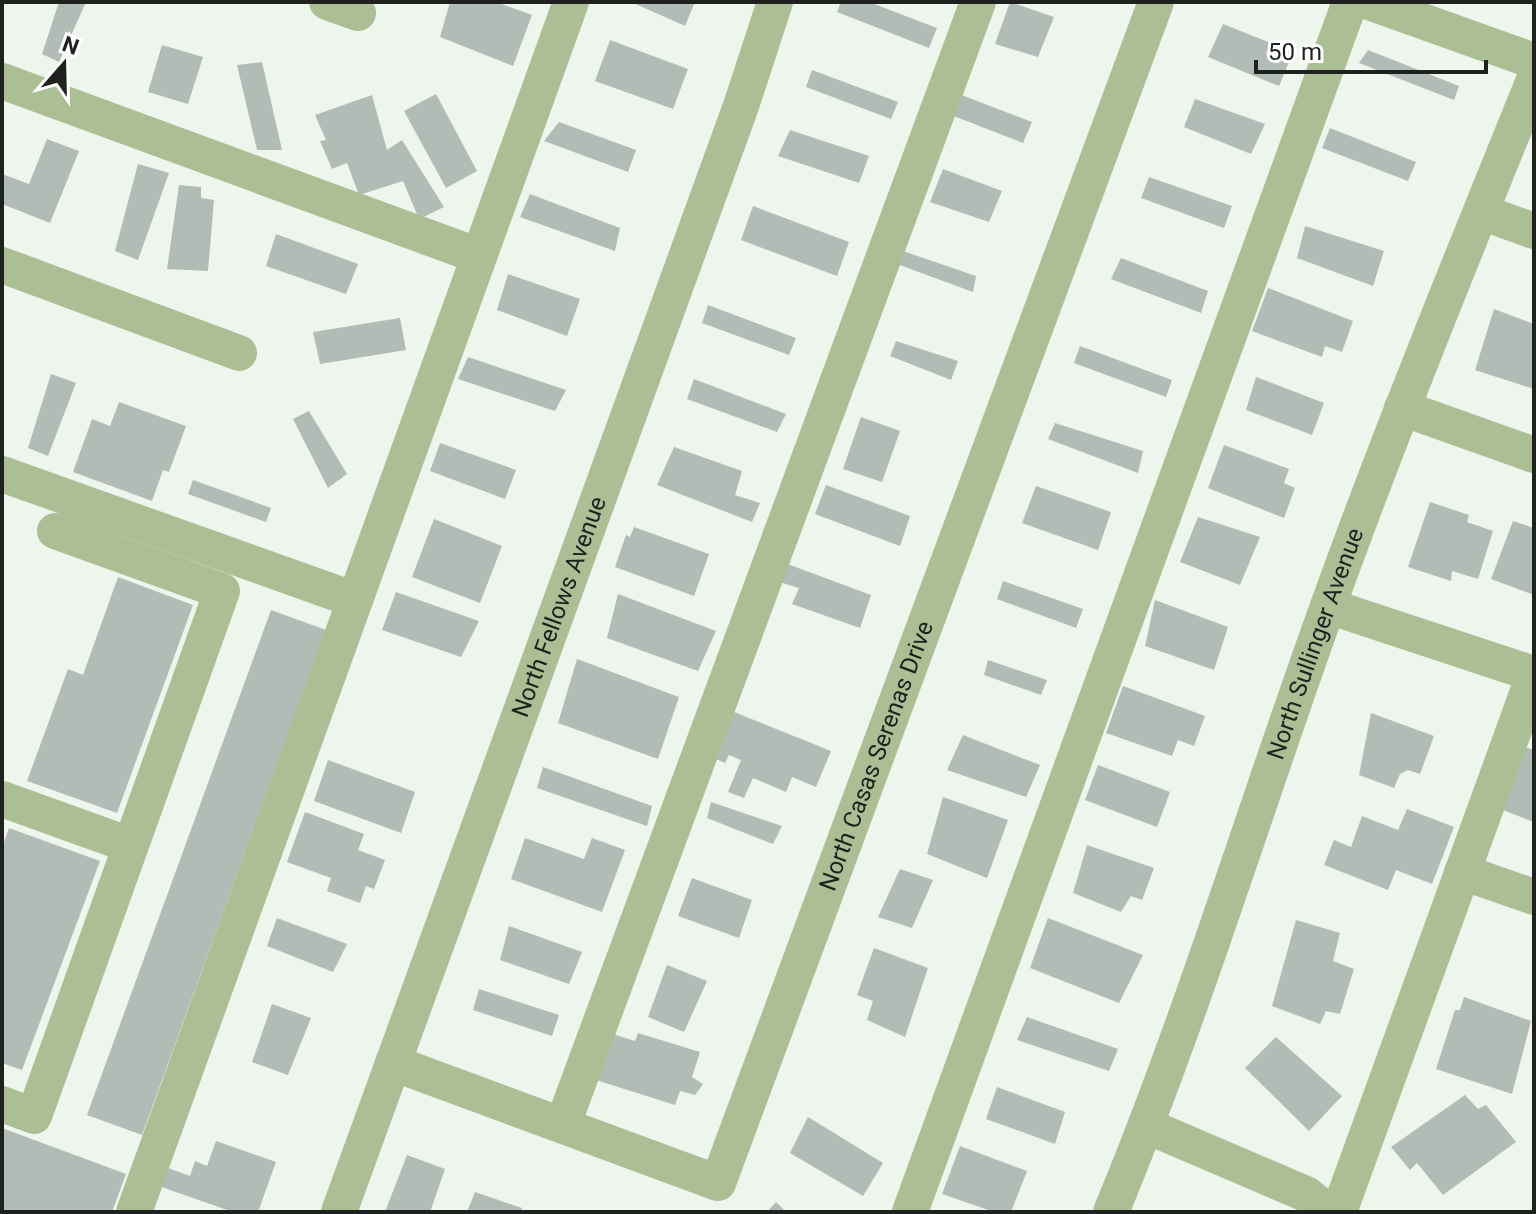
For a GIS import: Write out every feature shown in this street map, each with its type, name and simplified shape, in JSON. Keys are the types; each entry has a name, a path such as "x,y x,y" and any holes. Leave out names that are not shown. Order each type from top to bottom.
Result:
{"street":[{"path":"134,1212 571,2"},
{"name":"North Fellows Avenue","path":"339,1212 731,135 775,2"},
{"path":"563,1124 978,2"},
{"name":"North Casas Serenas Drive","path":"393,1063 718,1183 1156,2"},
{"path":"910,1212 1350,2"},
{"path":"1369,2 1534,61"},
{"name":"North Sullinger Avenue","path":"1111,1212 1147,1126 1328,606 1402,408 1534,80"},
{"path":"2,81 479,256"},
{"path":"1481,212 1534,231"},
{"path":"2,265 239,353"},
{"path":"1402,408 1534,455"},
{"path":"2,474 355,600"},
{"path":"2,1104 34,1116 222,591 55,531"},
{"path":"1328,606 1534,675 1339,1212"},
{"path":"2,799 130,845"},
{"path":"1462,872 1534,897"},
{"path":"1147,1126 1306,1194 1329,1212"}],"building":[{"path":"59,2 86,2 59,62 42,54"},
{"path":"450,2 496,2 532,15 513,66 440,37"},
{"path":"631,2 695,2 685,26"},
{"path":"841,2 869,2 937,28 929,48 837,12"},
{"path":"1010,2 1054,17 1038,57 995,44"},
{"path":"1223,24 1293,52 1279,86 1208,57"},
{"path":"610,40 688,69 673,109 595,81"},
{"path":"162,45 203,57 188,104 148,92"},
{"path":"1368,50 1459,86 1454,100 1359,63"},
{"path":"262,62 282,150 257,150 237,65"},
{"path":"812,70 898,102 891,119 806,87"},
{"path":"436,94 477,171 446,188 404,111"},
{"path":"959,94 1032,122 1023,143 951,115"},
{"path":"372,95 387,150 402,140 444,207 419,219 403,181 359,195 347,163 332,169 320,141 326,140 315,115"},
{"path":"1195,99 1265,124 1251,154 1184,127"},
{"path":"559,122 636,150 628,172 544,141"},
{"path":"1330,128 1416,162 1408,181 1322,148"},
{"path":"790,130 869,156 859,183 778,156"},
{"path":"47,139 79,151 50,223 2,204 2,174 29,184"},
{"path":"138,164 169,173 138,260 115,251"},
{"path":"943,169 1002,191 989,222 930,202"},
{"path":"1149,177 1232,206 1224,228 1141,198"},
{"path":"179,185 201,187 201,198 214,200 208,271 167,269"},
{"path":"530,194 620,228 615,251 520,217"},
{"path":"753,206 849,242 837,276 741,240"},
{"path":"1305,226 1384,251 1373,286 1297,258"},
{"path":"276,234 358,264 346,294 266,266"},
{"path":"903,251 976,276 973,292 897,264"},
{"path":"1121,258 1208,291 1201,313 1111,279"},
{"path":"508,274 580,299 567,336 497,310"},
{"path":"1268,288 1353,321 1342,352 1325,346 1322,357 1252,331"},
{"path":"708,305 796,338 789,355 702,323"},
{"path":"1494,309 1534,324 1534,389 1475,370"},
{"path":"400,318 406,350 320,364 313,332"},
{"path":"896,341 958,361 951,380 890,356"},
{"path":"1080,346 1172,380 1166,397 1074,363"},
{"path":"468,357 566,390 555,411 458,379"},
{"path":"51,374 76,383 48,456 28,448"},
{"path":"1256,377 1324,403 1312,435 1246,410"},
{"path":"694,379 786,414 777,432 687,399"},
{"path":"119,402 186,426 169,472 163,470 152,501 73,472 92,419 110,426"},
{"path":"309,411 347,474 328,488 293,419"},
{"path":"861,417 900,431 882,482 843,469"},
{"path":"1055,423 1143,451 1138,473 1048,439"},
{"path":"440,443 516,470 505,499 430,471"},
{"path":"1224,445 1289,469 1284,483 1295,488 1284,518 1208,488"},
{"path":"674,447 742,471 735,495 760,503 752,522 657,485"},
{"path":"193,480 271,508 266,522 188,494"},
{"path":"826,485 910,516 900,546 815,514"},
{"path":"1036,486 1111,512 1098,550 1022,523"},
{"path":"1430,502 1469,515 1467,522 1493,531 1478,579 1452,571 1451,581 1408,567"},
{"path":"1198,517 1260,537 1240,585 1180,562"},
{"path":"434,519 502,546 480,603 412,577"},
{"path":"1513,521 1534,528 1534,595 1491,579"},
{"path":"634,527 709,554 694,596 615,567 626,535 630,537"},
{"path":"782,562 871,595 860,628 792,604 799,588 776,581"},
{"path":"118,577 193,605 117,813 27,781 68,669 83,675"},
{"path":"1003,581 1083,609 1076,628 997,599"},
{"path":"396,592 479,621 461,657 382,630"},
{"path":"618,594 716,631 698,671 607,638"},
{"path":"1155,600 1228,627 1214,670 1145,646"},
{"path":"271,610 326,630 142,1135 87,1115"},
{"path":"577,659 679,697 658,759 558,723"},
{"path":"988,660 1047,680 1041,695 984,675"},
{"path":"1123,686 1205,716 1194,746 1178,740 1172,756 1106,733"},
{"path":"724,708 831,751 816,787 792,777 786,792 753,778 744,798 728,792 741,760 729,755 725,763 705,754"},
{"path":"1371,713 1434,736 1420,774 1408,770 1400,774 1394,788 1359,775"},
{"path":"963,735 1040,765 1026,797 947,770"},
{"path":"1525,747 1534,750 1534,822 1503,810"},
{"path":"328,760 415,792 401,833 314,801"},
{"path":"1098,765 1170,792 1157,827 1085,800"},
{"path":"543,767 652,806 647,826 537,788"},
{"path":"943,797 1008,820 987,878 927,854"},
{"path":"711,802 782,826 773,844 707,818"},
{"path":"1407,809 1454,827 1432,884 1396,870 1388,890 1324,865 1334,840 1351,847 1362,816 1398,830"},
{"path":"305,812 364,834 358,850 385,860 374,889 366,886 360,903 327,891 331,878 287,862"},
{"path":"9,828 100,861 22,1070 2,1063 2,848"},
{"path":"525,838 584,859 592,838 625,850 602,912 511,879"},
{"path":"1087,845 1154,868 1142,900 1131,896 1121,912 1073,893"},
{"path":"900,869 933,880 912,928 878,917"},
{"path":"692,878 752,900 739,938 678,916"},
{"path":"277,918 347,944 333,972 267,946"},
{"path":"1048,918 1143,955 1119,1003 1030,968"},
{"path":"1296,920 1340,933 1333,961 1354,969 1340,1014 1326,1011 1320,1024 1272,1006"},
{"path":"509,926 582,952 569,984 500,960"},
{"path":"874,948 928,968 905,1037 867,1020 873,1001 857,995"},
{"path":"667,965 707,981 684,1032 648,1017"},
{"path":"479,989 559,1015 552,1036 473,1010"},
{"path":"1464,997 1531,1021 1512,1094 1436,1069 1455,1010 1460,1010"},
{"path":"272,1004 311,1018 288,1075 252,1062"},
{"path":"1027,1017 1118,1049 1109,1071 1017,1040"},
{"path":"610,1033 635,1041 638,1033 700,1052 692,1077 703,1084 695,1095 680,1091 675,1105 596,1080"},
{"path":"1276,1037 1342,1096 1309,1131 1245,1068"},
{"path":"997,1087 1065,1112 1055,1144 986,1119"},
{"path":"1465,1095 1478,1109 1486,1105 1516,1142 1443,1195 1417,1163 1410,1170 1391,1147"},
{"path":"808,1117 883,1163 863,1196 790,1153"},
{"path":"2,1128 126,1174 112,1212 2,1212"},
{"path":"216,1141 276,1162 258,1212 233,1212 150,1183 157,1164 190,1176 195,1161 207,1166"},
{"path":"960,1146 1027,1171 1011,1212 994,1212 942,1194"},
{"path":"407,1155 445,1169 430,1212 385,1212"},
{"path":"475,1192 522,1208 521,1212 467,1212"},
{"path":"776,1202 786,1212 767,1212"}]}
